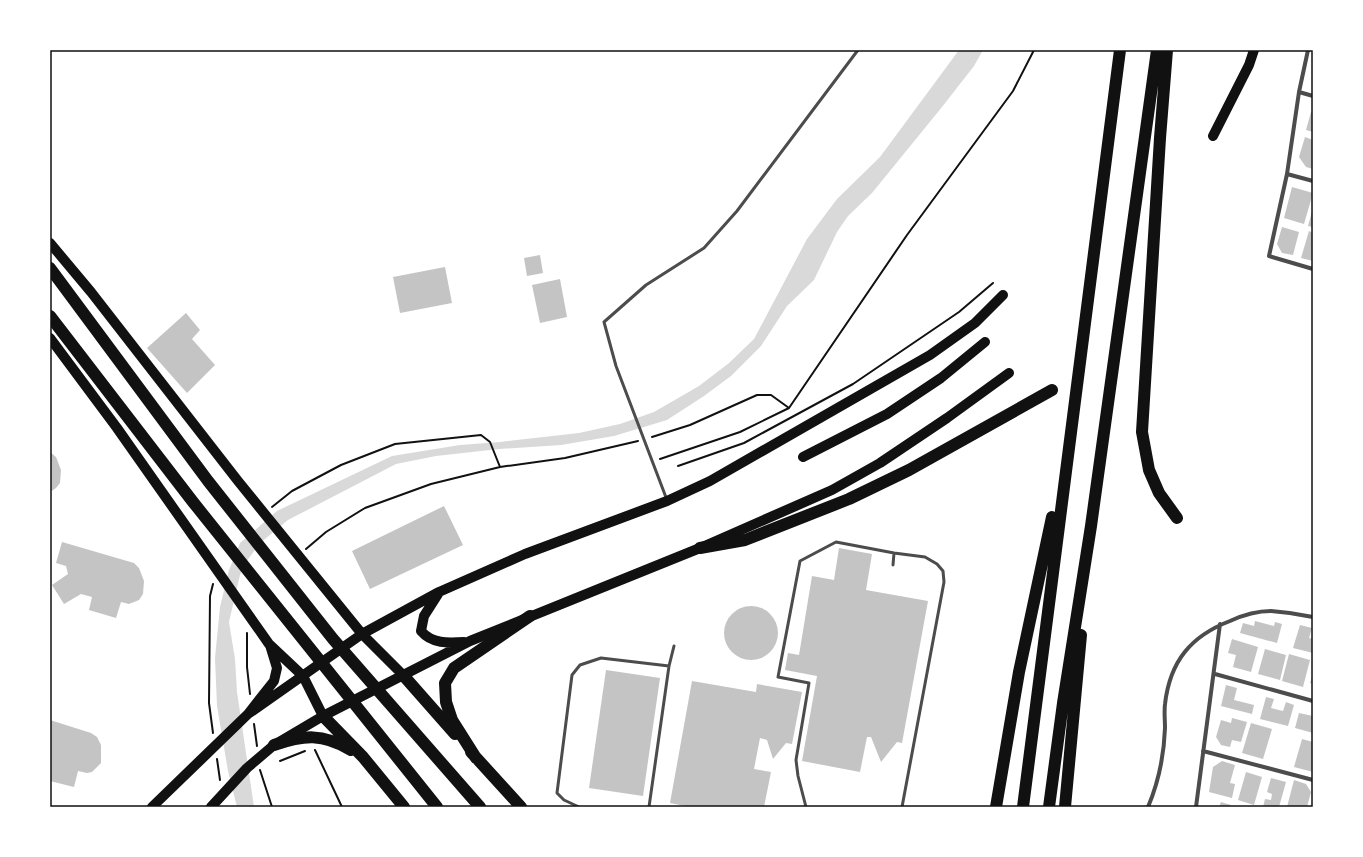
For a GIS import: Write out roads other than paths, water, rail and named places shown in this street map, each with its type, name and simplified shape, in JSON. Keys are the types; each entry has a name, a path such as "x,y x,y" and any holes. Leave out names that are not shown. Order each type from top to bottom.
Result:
{"highway":[{"path":"1023,807 1120,50"},
{"path":"1050,807 1062,703 1091,526 1157,50"},
{"path":"1168,50 1160,138 1142,432 1149,470 1159,493 1178,518"},
{"path":"50,268 208,481 333,639 480,807"},
{"path":"50,316 193,502 437,807"},
{"path":"700,548 745,540 849,499 909,470 1052,390"},
{"path":"996,807 1019,672 1071,432"},
{"path":"1065,807 1091,526"},
{"path":"476,758 452,720 446,702 445,683 454,668 530,616"},
{"path":"403,675 521,807"},
{"path":"323,716 364,757 404,807"},
{"path":"274,745 295,738 314,736 341,744 364,757"}],"main road":[{"path":"1213,136 1254,50"},
{"path":"50,243 91,292 238,481 304,557 362,634 403,675"},
{"path":"265,697 303,676 362,634 439,592 525,554 668,501 710,481 930,355 975,323 1002,295"},
{"path":"50,338 117,428 185,527 261,629 269,644 277,668 274,681 265,697 181,777 152,807"},
{"path":"803,457 887,414 941,378 984,342"},
{"path":"211,807 247,768 274,745 323,716 470,641 700,548 832,490 880,462 947,418 1008,373"},
{"path":"439,592 424,616 421,631 426,636 444,643 470,641"},
{"path":"269,644 303,676 323,716"}],"street":[{"path":"1308,50 1299,92 1287,174 1269,256 1313,269"},
{"path":"1299,92 1313,96"},
{"path":"1287,174 1313,181"},
{"path":"1148,807 1156,788 1162,764 1164,705 1168,686 1183,654 1193,641 1204,632 1240,616 1269,611 1313,617"},
{"path":"1196,807 1220,624"},
{"path":"1214,674 1313,701"},
{"path":"1203,751 1313,780"}],"lane":[{"path":"668,501 616,366 604,322 646,285 704,248 737,211 858,50"},
{"path":"806,807 798,776 796,760 809,683 778,677 800,561 836,542 894,554 925,557 937,564 943,571 944,582 902,807"},
{"path":"893,565 894,554"},
{"path":"648,807 668,666 674,646"},
{"path":"579,807 564,800 556,793 572,675 580,666 601,658 668,666"}]}
